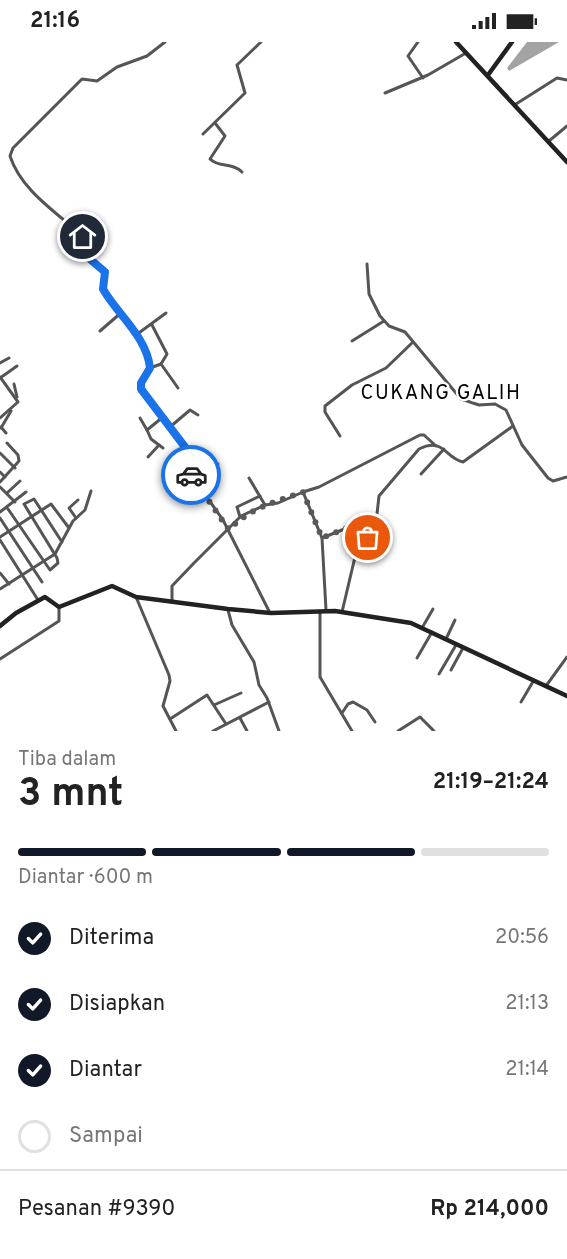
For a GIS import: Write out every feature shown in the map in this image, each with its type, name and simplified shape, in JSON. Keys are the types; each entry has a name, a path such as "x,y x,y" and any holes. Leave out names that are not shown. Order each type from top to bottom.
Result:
{"street":[{"path":"150,368 136,335 122,312 103,289 105,273 84,254 86,239 34,193 19,176 10,153 82,79 97,81 117,67 147,56 165,42"},
{"path":"203,134 245,93 237,65 261,42"},
{"path":"418,42 408,56 423,78"},
{"path":"458,43 567,162"},
{"path":"488,75 509,43"},
{"path":"385,93 423,78 466,53"},
{"path":"516,104 557,78 566,79"},
{"path":"215,123 225,136 210,159 216,164 234,165 242,172"},
{"path":"549,141 567,126"},
{"path":"367,264 370,299 384,321 404,331 461,399 479,405 500,406 510,416 522,445 548,478 553,481 567,477"},
{"path":"100,331 122,312"},
{"path":"136,335 166,314"},
{"path":"352,341 384,321"},
{"path":"152,325 167,354 161,364 150,368 141,386 190,455 191,473 229,530 271,614"},
{"path":"340,436 325,412 324,406 352,386 386,368 413,342"},
{"path":"0,363 9,358"},
{"path":"161,364 178,388"},
{"path":"17,366 0,377 17,400"},
{"path":"0,418 18,402 15,383 8,388"},
{"path":"6,433 1,427 12,408"},
{"path":"170,427 190,410 198,415"},
{"path":"147,430 163,417"},
{"path":"140,418 149,437 161,446 148,457"},
{"path":"172,601 172,586 240,517 265,505 278,503 316,488 420,435 463,462 514,426"},
{"path":"7,443 18,455 19,461 0,485 15,502"},
{"path":"342,612 354,557 369,534 378,511 379,496 419,449 436,446"},
{"path":"421,474 444,449"},
{"path":"0,453 15,468"},
{"path":"197,484 208,478 218,464"},
{"path":"0,472 5,477"},
{"path":"249,478 265,505"},
{"path":"7,493 20,481"},
{"path":"0,589 55,554 75,518 85,510 91,491"},
{"path":"0,512 26,492"},
{"path":"303,492 322,538 323,611 320,677 352,731"},
{"path":"240,517 237,507 260,496"},
{"path":"0,505 20,524 51,570 57,563 55,554 24,504 34,499 62,542"},
{"path":"75,518 69,508 78,500"},
{"path":"39,601 0,539 51,504 69,529"},
{"path":"0,518 42,582"},
{"path":"322,538 347,528 369,534"},
{"path":"0,573 9,584"},
{"path":"59,607 112,586 136,597 271,614 323,611 389,618 423,628 567,696"},
{"path":"136,597 169,675 170,681 163,702 176,731"},
{"path":"0,626 16,613 48,598 59,607"},
{"path":"0,659 59,621 59,607"},
{"path":"228,609 232,625 254,662 260,685 269,702 279,731"},
{"path":"423,628 433,609"},
{"path":"446,639 455,620"},
{"path":"417,658 432,632"},
{"path":"439,674 456,645"},
{"path":"451,670 463,648"},
{"path":"546,686 567,657"},
{"path":"521,702 534,680"},
{"path":"214,705 241,693"},
{"path":"170,719 207,695 226,724"},
{"path":"213,731 269,702"},
{"path":"342,713 349,702 353,702 367,710 375,722"},
{"path":"398,731 420,717 434,731"},
{"path":"240,718 247,731"}],"shaded area":[{"path":"527,42 559,42 509,71 507,68"}],"way so far":[{"path":"191,475 229,530 242,516 253,510 278,503 303,492 322,538 327,538 347,528 369,534 368,538"}],"district":[{"name":"CUKANG GALIH","path":"441,394"}],"route":[{"path":"83,237 86,239 84,254 105,272 103,289 130,323 148,359 150,368 141,383 141,389 188,451 192,465 191,475"}]}
